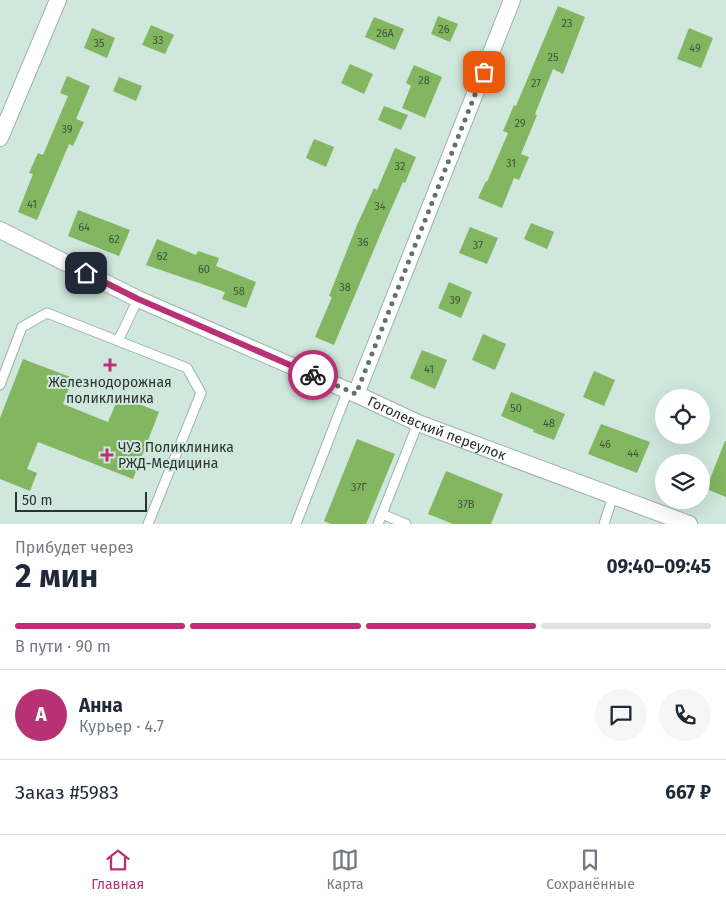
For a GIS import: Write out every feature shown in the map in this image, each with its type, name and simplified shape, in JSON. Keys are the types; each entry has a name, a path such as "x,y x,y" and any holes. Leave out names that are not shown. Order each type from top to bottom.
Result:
{"street":[{"path":"0,138 58,0"},
{"path":"352,392 512,0"},
{"name":"Гоголевский переулок","path":"0,230 138,299 352,392 418,423 689,524"}],"lane":[{"path":"118,342 138,299"},
{"path":"0,385 22,327 47,313 187,368 201,393 148,524"},
{"path":"296,524 352,392"},
{"path":"378,524 418,423"},
{"path":"604,524 613,496"},
{"path":"382,514 406,524"}],"building":[{"path":"558,6 585,17 563,74 553,69 521,154 529,157 519,180 514,178 502,208 478,198 508,133 503,131 514,105 516,106"},
{"path":"438,16 458,24 450,42 431,34"},
{"path":"374,17 404,29 395,50 365,37"},
{"path":"151,25 174,35 165,54 142,45"},
{"path":"92,28 115,38 107,58 84,48"},
{"path":"689,28 713,38 701,68 677,59"},
{"path":"350,64 373,74 364,94 341,83"},
{"path":"414,65 442,77 425,118 402,108 411,86 406,83"},
{"path":"67,76 90,86 76,119 84,122 73,146 69,144 37,220 18,212 33,174 29,173 38,153 43,155 68,96 60,93"},
{"path":"119,77 142,86 136,101 113,91"},
{"path":"384,106 408,115 401,130 378,120"},
{"path":"314,139 334,147 326,167 306,158"},
{"path":"395,148 416,157 385,223 334,345 315,337 332,297 329,296 357,225 374,188 377,190"},
{"path":"78,210 130,230 119,256 68,236"},
{"path":"531,223 554,232 547,249 524,239"},
{"path":"470,227 498,238 487,264 459,253"},
{"path":"157,239 196,255 198,251 219,258 216,266 256,282 246,308 222,299 225,292 146,265"},
{"path":"449,282 472,292 461,318 438,308"},
{"path":"483,334 506,344 495,370 472,360"},
{"path":"422,350 447,360 435,389 410,378"},
{"name":"ЧУЗ Поликлиника РЖД-Медицина","path":"23,359 73,378 63,404 108,422 119,396 159,412 133,479 38,442 27,469 37,473 30,491 0,479 0,418"},
{"path":"594,371 615,380 604,406 583,397"},
{"path":"511,392 565,414 554,440 501,416"},
{"path":"601,424 650,442 637,473 588,454"},
{"path":"357,439 395,454 366,524 331,524 324,521"},
{"path":"726,441 726,497 710,491 710,479"},
{"path":"446,471 503,494 491,524 453,524 428,514"}],"way so far":[{"path":"313,375 356,394 484,72"}],"place":[{"name":"Железнодорожная поликлиника","path":"110,365"},
{"name":"ЧУЗ Поликлиника РЖД-Медицина","path":"107,455"}],"route":[{"path":"86,273 138,299 313,375"}]}
